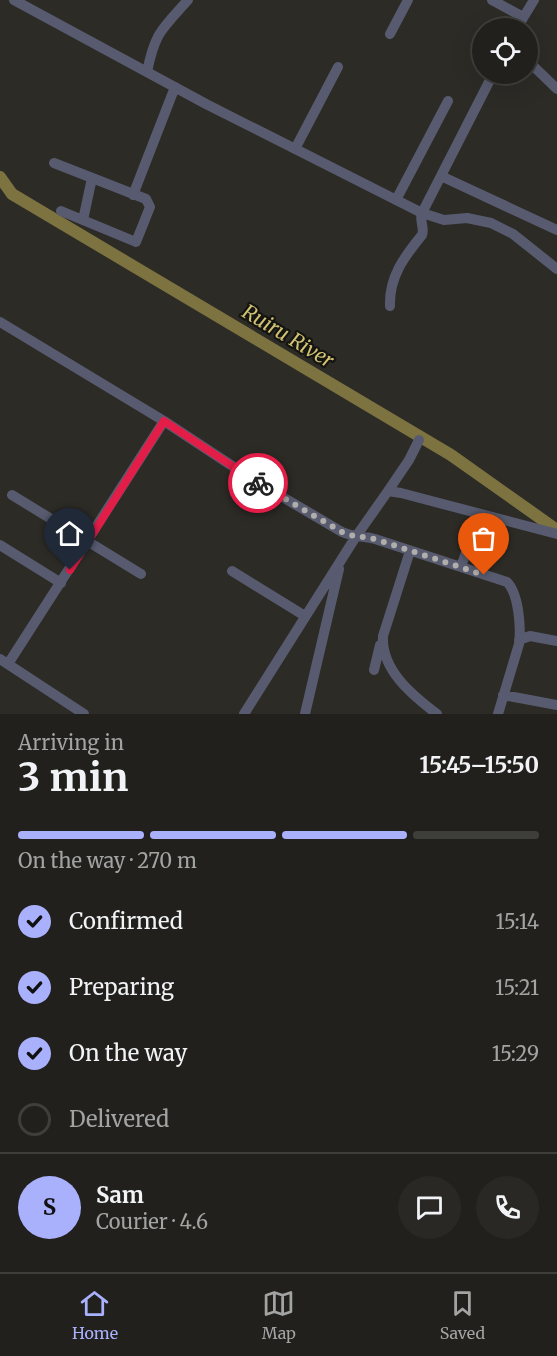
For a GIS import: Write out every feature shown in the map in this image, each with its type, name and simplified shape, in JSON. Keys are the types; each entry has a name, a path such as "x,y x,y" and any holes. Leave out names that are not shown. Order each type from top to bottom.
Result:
{"street":[{"path":"14,0 28,3 175,87 422,213 444,220 467,219 491,223 513,234 557,269"},
{"path":"147,72 157,36 188,0"},
{"path":"390,34 408,0"},
{"path":"492,0 523,17 534,0"},
{"path":"295,149 338,67"},
{"path":"538,71 557,89"},
{"path":"390,306 389,294 395,275 409,251 422,235 422,213 488,84"},
{"path":"133,195 175,87"},
{"path":"396,200 448,101"},
{"path":"54,163 146,199 150,207 136,242 60,211"},
{"path":"441,176 557,230"},
{"path":"83,220 92,178"},
{"path":"0,322 164,421 252,479 342,532 355,538 365,537 507,582 511,586 519,622 519,640 498,714"},
{"path":"84,714 4,662 61,584 164,421"},
{"path":"244,714 355,538 409,460 418,440"},
{"path":"388,491 557,534"},
{"path":"12,495 141,574"},
{"path":"461,567 473,532 476,513"},
{"path":"0,545 61,584"},
{"path":"374,670 410,551"},
{"path":"305,714 341,560"},
{"path":"232,571 305,616"},
{"path":"383,636 382,648 394,673 437,714"},
{"path":"519,640 530,636 557,641"},
{"path":"504,695 557,705"}],"waterway":[{"name":"Ruiru River","path":"0,177 12,194 451,455 557,530"}],"way so far":[{"path":"258,483 355,538 361,536 375,539 484,575"}],"route":[{"path":"70,570 164,421 258,483"}]}
